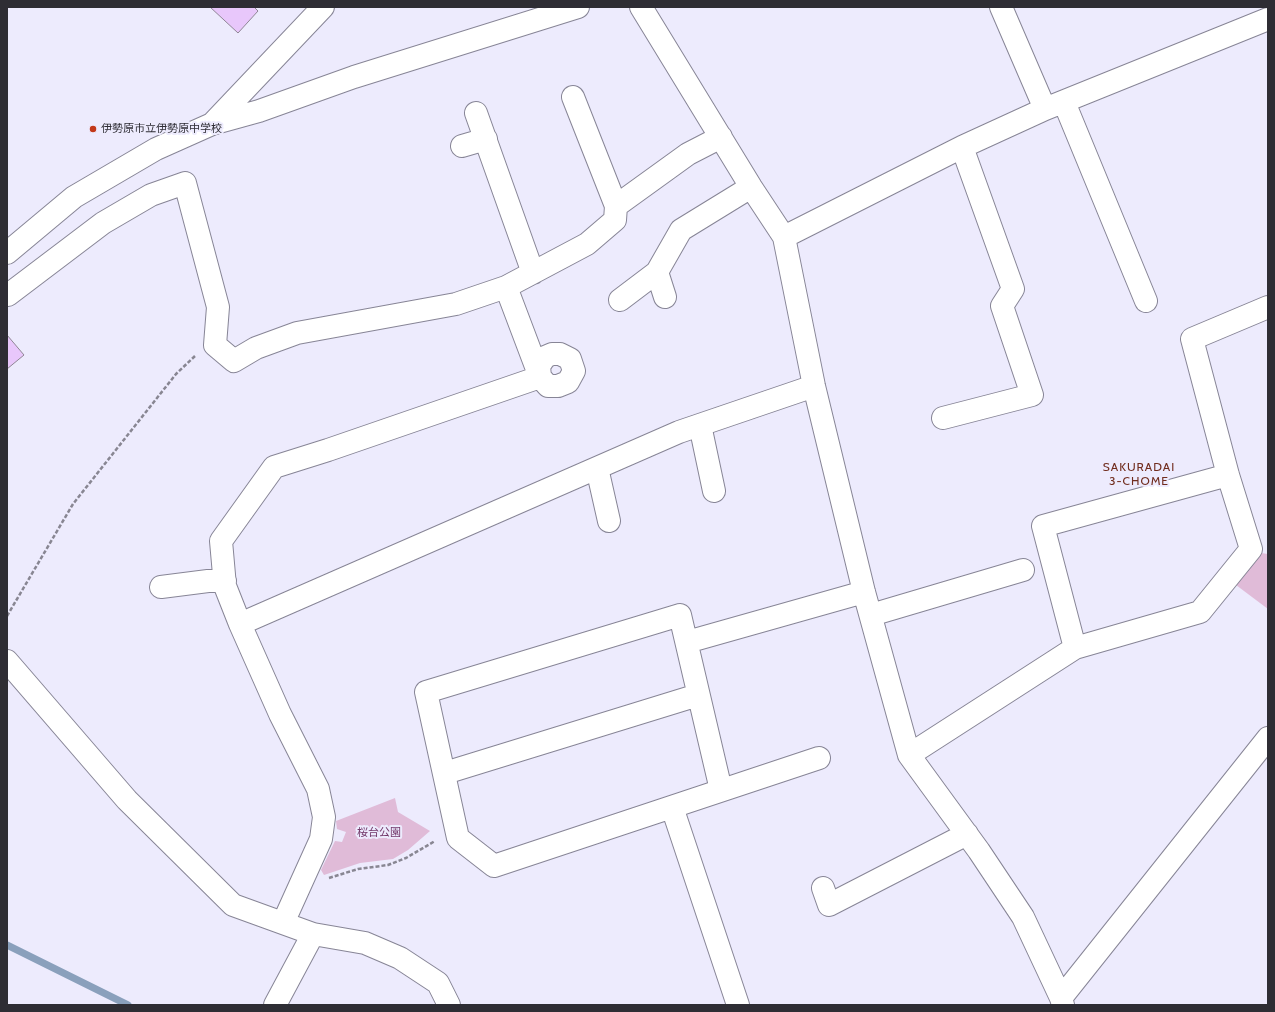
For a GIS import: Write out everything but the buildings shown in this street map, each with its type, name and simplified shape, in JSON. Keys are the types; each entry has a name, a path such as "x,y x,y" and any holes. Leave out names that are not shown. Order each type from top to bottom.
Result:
{"street":[{"path":"212,124 323,7"},
{"path":"7,253 74,197 156,149 212,124 259,111 354,78 578,7"},
{"path":"641,7 751,187 784,237 814,386 864,592 909,755 967,834 1023,917 1062,1001 1268,738"},
{"path":"1001,7 1055,105 1146,301"},
{"path":"784,237 962,147 1258,17"},
{"path":"7,294 8,295 103,223 151,195 185,183 218,307 215,345 234,361 256,348 297,333 456,304 506,287 588,244 615,220 616,206 573,97"},
{"path":"476,113 533,273"},
{"path":"616,206 688,154 721,137"},
{"path":"462,146 486,139"},
{"path":"943,418 1032,395 1002,306 1013,289 962,147"},
{"path":"620,300 657,272 680,230 751,187"},
{"path":"657,272 665,297"},
{"path":"283,923 321,839 324,817 318,789 280,714 240,624 225,586 221,540 274,467 328,450 540,377 506,287"},
{"path":"909,755 1075,648 1200,612 1251,549 1228,475 1192,339 1268,307"},
{"path":"240,624 679,432 814,386"},
{"path":"700,425 714,491"},
{"path":"597,468 609,521"},
{"path":"1075,648 1044,526 1228,475"},
{"path":"871,615 1023,570"},
{"path":"161,587 208,581 225,581"},
{"path":"687,642 864,592"},
{"path":"721,790 680,615 426,692 445,773 458,838 494,866 672,808 818,758"},
{"path":"7,661 127,800 233,904 313,934 365,943 400,958 438,983 449,1005"},
{"path":"445,773 698,695"},
{"path":"672,808 738,1005"},
{"path":"828,904 967,834"},
{"path":"275,1005 313,934"}],"path":[{"path":"7,616 73,504 176,374 198,353 215,345"},
{"path":"298,889 358,869 388,865 406,858 456,829"}],"green space":[{"path":"1261,553 1268,554 1268,609 1236,585"},
{"name":"桜台公園","path":"395,798 398,812 430,831 408,850 393,859 360,863 324,875 321,870 335,841 342,842 346,832 337,829 336,821"}],"waterway":[{"path":"7,945 128,1005"}],"place":[{"name":"伊勢原市立伊勢原中学校","path":"93,129"}],"district":[{"name":"SAKURADAI 3-CHOME","path":"1139,474"}]}
